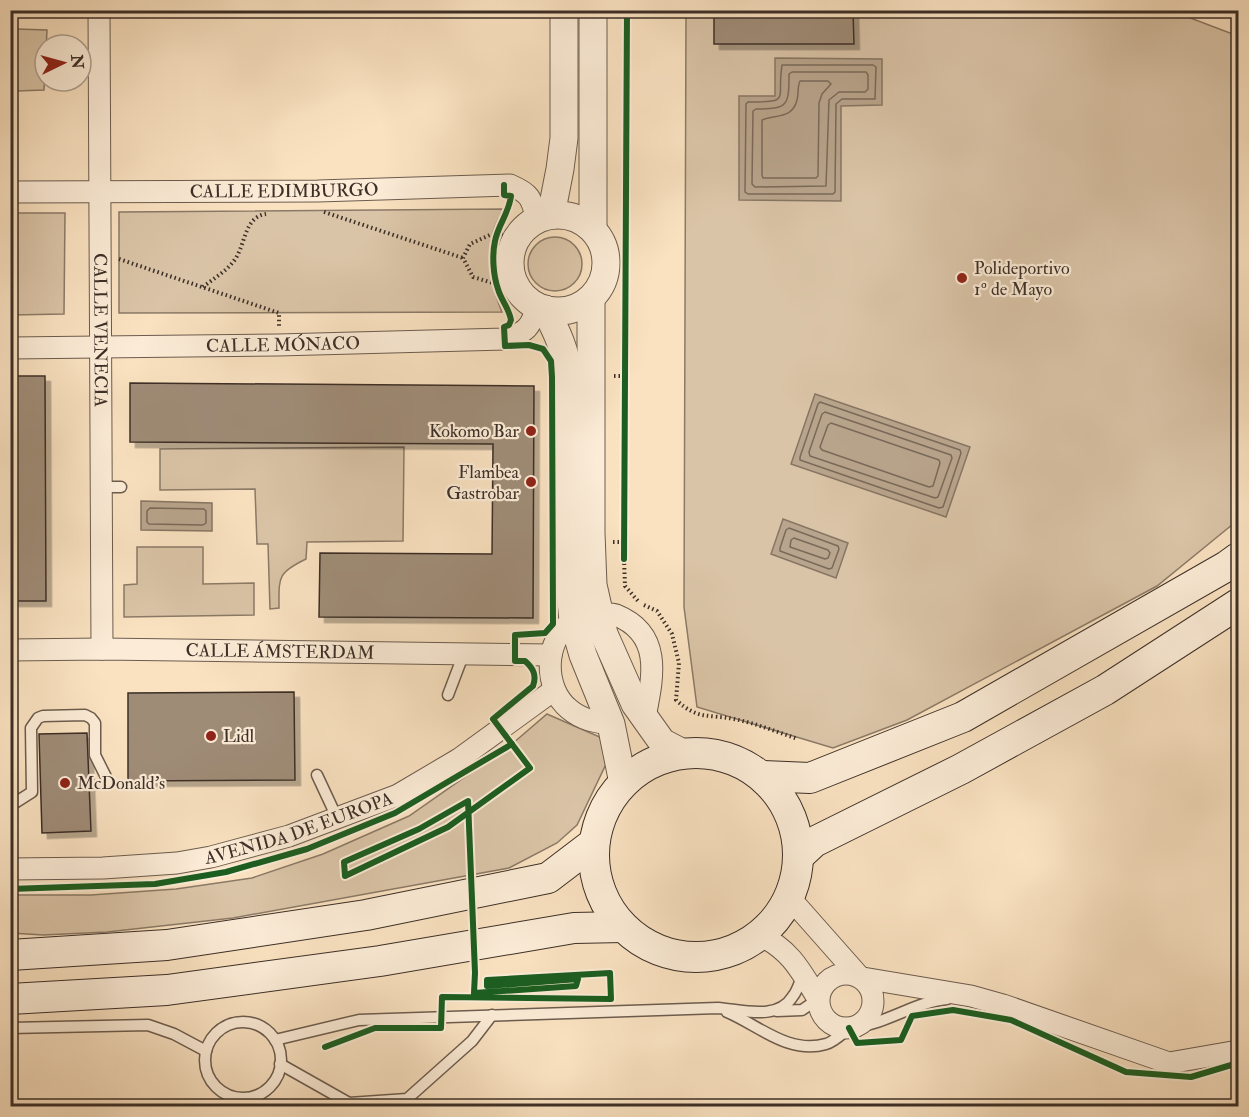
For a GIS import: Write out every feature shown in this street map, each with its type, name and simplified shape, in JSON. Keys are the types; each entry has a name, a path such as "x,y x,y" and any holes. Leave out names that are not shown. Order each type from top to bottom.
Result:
{"main road":[{"path":"763,776 810,778 963,717 1239,558"},
{"path":"801,855 794,826 784,803 763,776 743,764 714,754 683,753 650,763 623,783 604,811 594,843 596,874 606,902 623,927 647,945 675,955 704,957 733,950 759,935 777,918 789,897 801,855 814,842 961,769 1105,690 1239,604"},
{"path":"14,954 167,945 366,915 548,878 594,843"},
{"path":"10,999 167,990 380,961 574,928 623,927"}],"street":[{"name":"CALLE VENECIA","path":"99,10 101,348 112,487 102,649"},
{"path":"521,226 566,215 580,220 593,229 602,241 607,264 601,286 591,298 572,309 558,311 542,308 501,282 510,268 511,254 521,226 560,169 564,138 564,10"},
{"path":"593,10 593,229"},
{"name":"CALLE EDIMBURGO","path":"10,192 318,191 510,185 525,191 531,200 521,226"},
{"path":"591,298 593,585 604,633 635,704 662,742 683,753"},
{"path":"542,308 561,340 570,377 568,573 573,620 583,655 611,724 623,783"},
{"name":"CALLE MÓNACO","path":"10,348 278,345 505,339 521,333 531,325 542,308"},
{"path":"611,724 587,721 568,709 554,690 550,673 551,655 560,633 573,620 610,613 630,621 648,643 652,659 651,685 645,717"},
{"name":"CALLE ÁMSTERDAM","path":"10,650 102,649 551,655"},
{"name":"AVENIDA DE EUROPA","path":"10,869 103,868 177,863 211,857 289,836 398,795 459,759 554,690"},
{"path":"759,935 776,943 792,958 818,999 820,1010 827,1021 837,1027 852,1028 865,1022 872,1012 874,999 871,988 789,897"},
{"path":"818,999 823,986 832,976 845,973 971,996 1169,1063 1239,1052"}],"lane":[{"path":"448,695 464,654"},
{"path":"10,806 32,792 31,728 38,718 43,716 84,715 91,718 94,723 95,755 108,781"},
{"path":"317,776 338,819"},
{"path":"766,1012 783,1009 794,996 803,974"},
{"path":"718,1008 783,1041 802,1046 827,1044 852,1028 870,1026 940,999 971,996"},
{"path":"275,1040 359,1020 718,1008 766,1012 802,1010 818,999"},
{"path":"280,1064 349,1103 406,1099 472,1041 492,1015"},
{"path":"234,1023 254,1024 266,1030 275,1040 280,1051 280,1064 274,1082 259,1101 229,1096 218,1090 208,1077 205,1064 206,1051 212,1037 222,1028 234,1023"},
{"path":"10,1028 148,1025 174,1034 206,1051"}],"path":[{"path":"318,191 317,210 463,258 473,277 501,282"},
{"path":"203,287 232,264 243,246 246,230 251,222 261,214 272,214"},
{"path":"494,243 521,226"},
{"path":"463,258 470,244 492,234 521,226"},
{"path":"101,258 118,258 279,313 278,345"},
{"path":"625,364 625,388"},
{"path":"624,530 625,586 638,602 657,610 672,634 679,663 676,700 689,712 708,717 734,719 798,739"}],"shaded area":[{"name":"Polideportivo 1º de Mayo","path":"686,11 1172,11 1238,36 1238,520 1157,586 907,720 833,748 697,707 684,607"},
{"path":"16,29 47,30 47,33 33,33 33,90 16,91"},
{"path":"504,209 495,226 490,255 493,284 502,312 119,313 119,212"},
{"path":"10,213 65,213 64,314 11,315"},
{"path":"550,237 560,237 570,241 578,249 582,264 578,279 570,287 560,291 550,291 540,287 532,279 528,269 528,259 532,249 540,241"},
{"path":"404,447 403,541 307,542 306,559 290,568 282,577 279,589 279,608 270,609 268,544 257,544 255,489 160,490 160,449"},
{"path":"137,547 203,547 203,584 254,583 254,615 124,617 124,585 137,584"},
{"path":"547,714 602,738 608,760 577,825 557,843 509,868 233,918 107,932 43,935 11,933 10,895 91,895 176,889 252,878 323,854 409,816 512,744"}],"water":[{"path":"775,58 882,59 882,105 841,106 841,201 739,200 739,96 775,96"},
{"path":"815,394 970,447 946,517 791,464"},
{"path":"141,501 212,503 212,531 141,530"},
{"path":"783,519 848,543 836,578 771,554"}],"building":[{"path":"714,10 853,10 854,44 714,44"},
{"path":"10,376 45,376 46,601 10,601"},
{"path":"130,383 534,386 533,618 319,617 320,553 492,554 493,444 130,442"},
{"name":"Lidl","path":"294,692 295,780 128,781 128,693"},
{"name":"McDonald's","path":"87,733 91,831 42,833 39,734"}],"cycle path":[{"path":"624,559 627,10"},
{"path":"325,1047 375,1028 441,1028 442,997 611,999 610,973 487,980 487,986 578,979 576,986 474,993 475,973 468,801 419,829 344,862 345,876 448,827 530,768 493,719 533,686 535,678 532,669 525,661 515,661 515,635 545,633 553,624 552,377 551,361 543,349 529,345 505,346 504,327 509,325 511,320 496,283 493,259 496,235 511,196 504,195 504,185"},
{"path":"10,889 155,884 226,872 307,849 395,813 512,744"},
{"path":"849,1028 857,1043 901,1040 912,1016 953,1010 1011,1020 1126,1072 1191,1077 1238,1063"}],"place":[{"name":"Polideportivo 1º de Mayo","path":"962,278"},
{"name":"Kokomo Bar","path":"531,431"},
{"name":"Flambea Gastrobar","path":"531,482"},
{"name":"Lidl","path":"211,736"},
{"name":"McDonald's","path":"65,783"}]}
